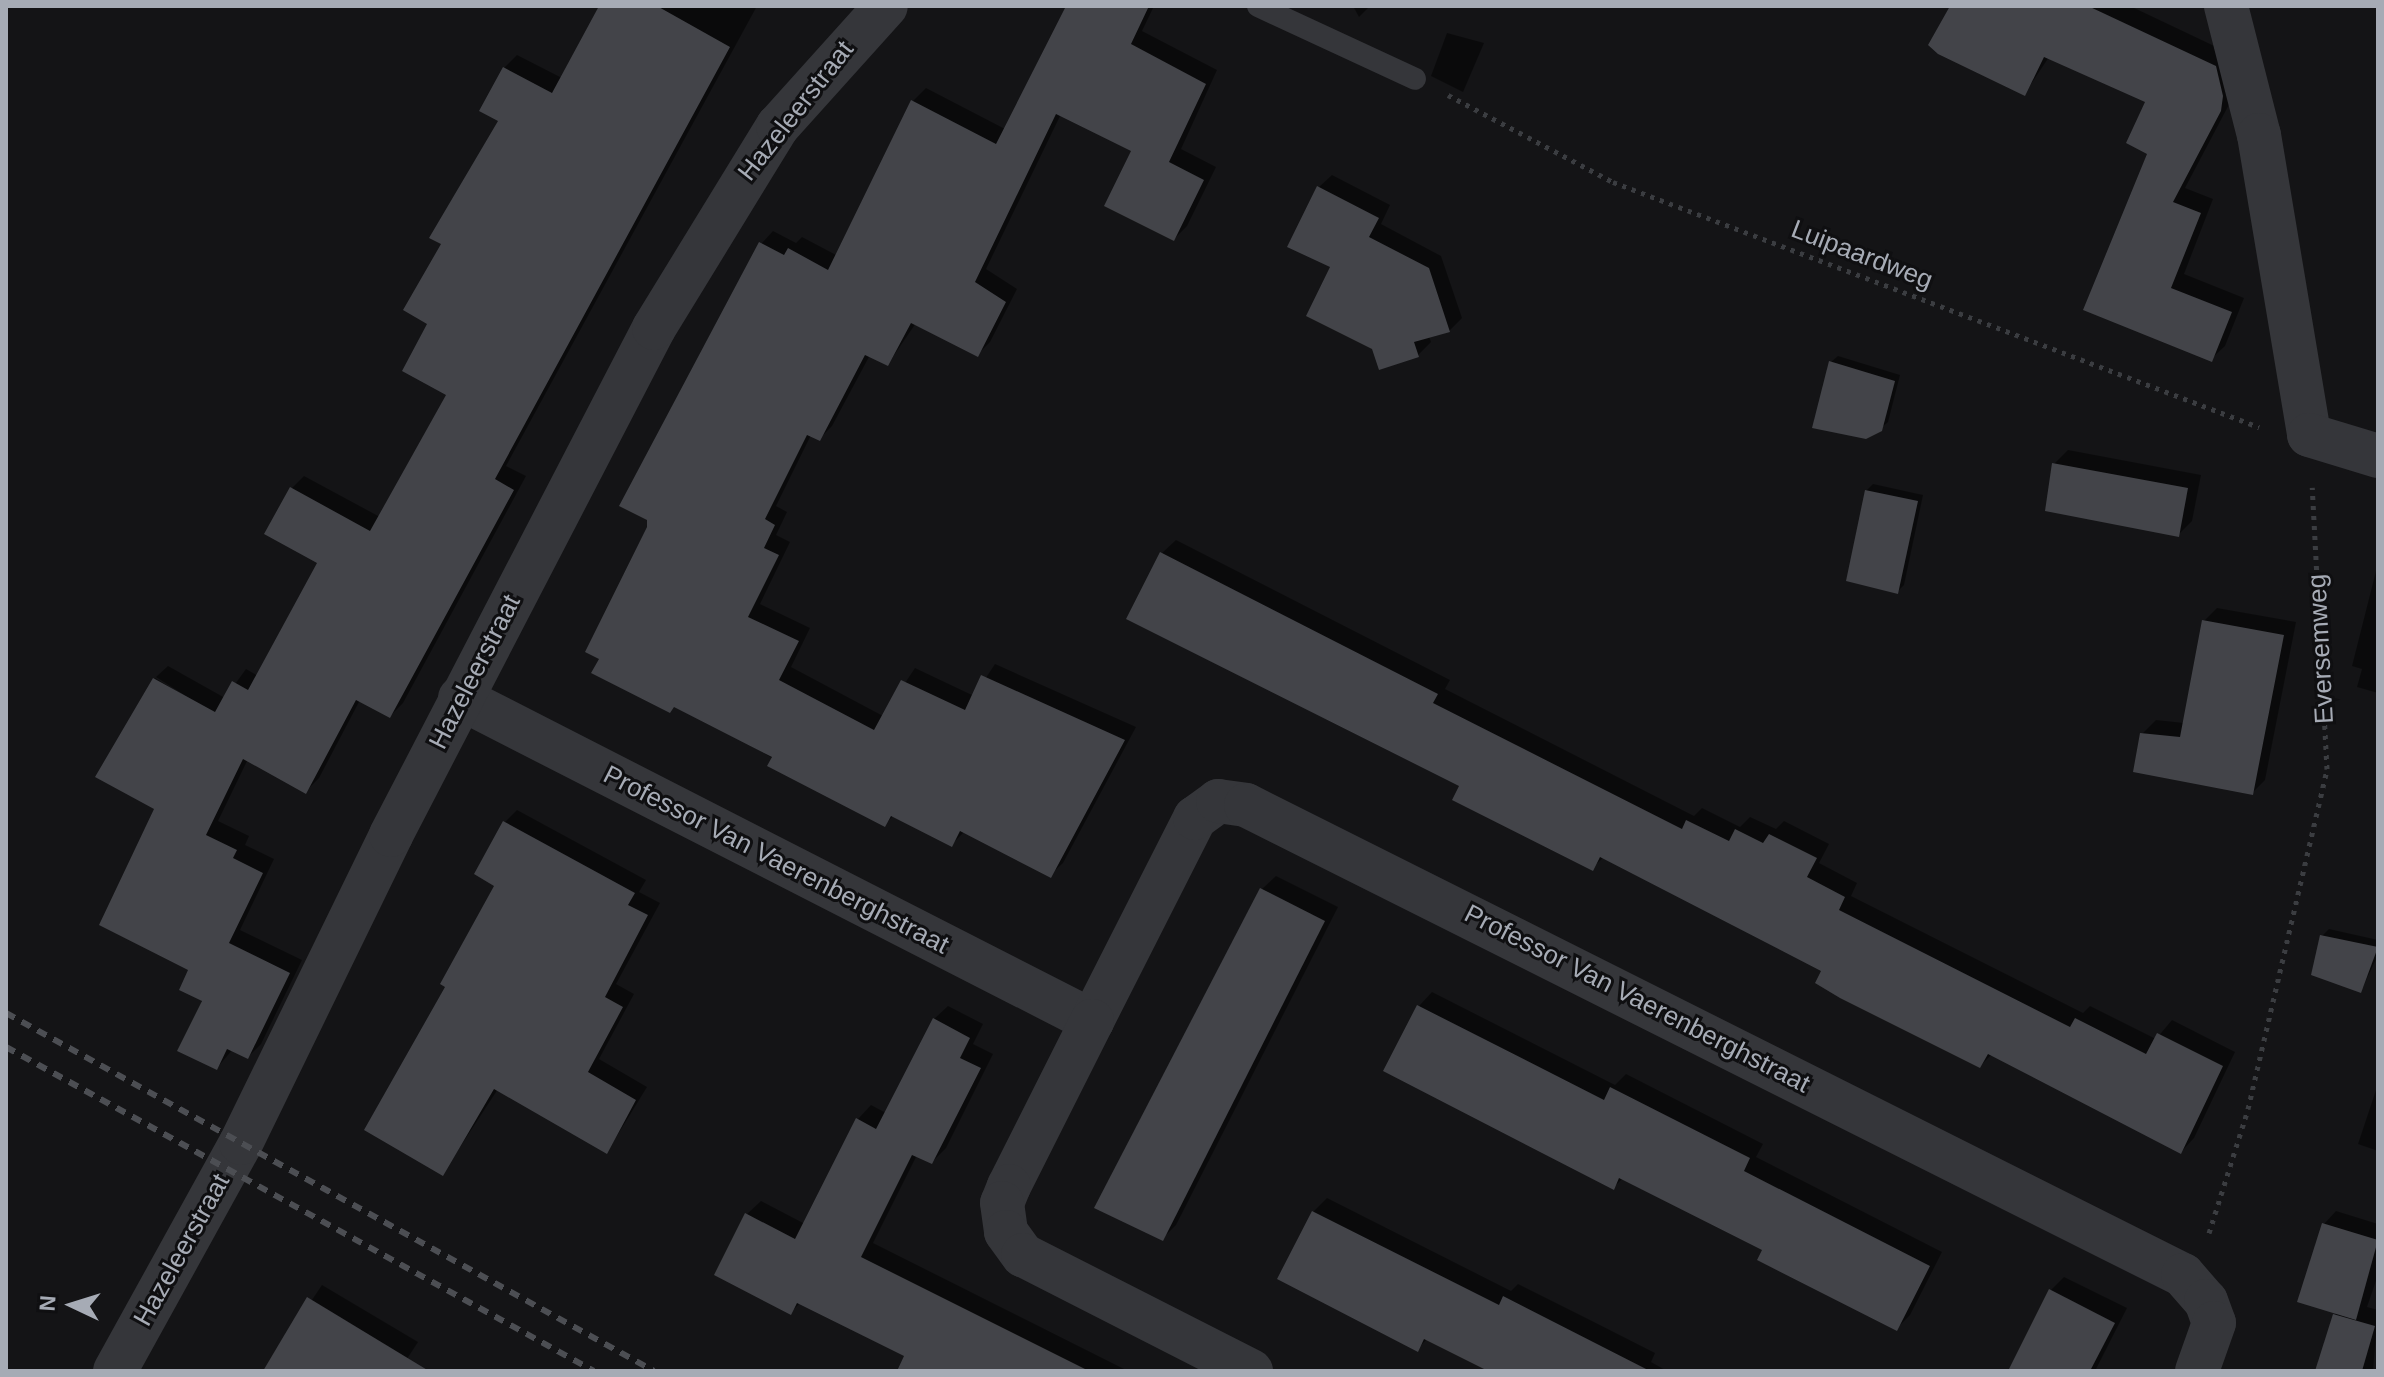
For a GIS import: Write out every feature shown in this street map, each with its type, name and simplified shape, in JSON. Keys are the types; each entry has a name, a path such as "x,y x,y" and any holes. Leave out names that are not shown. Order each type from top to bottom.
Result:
{"street":[{"name":"Hazeleerstraat","path":"115,1371 268,1089 460,698 654,328 732,193 778,126 886,6"},
{"path":"2226,6 2259,135 2309,435 2378,456"},
{"name":"Professor Van Vaerenberghstraat","path":"460,698 1092,1021"},
{"name":"Professor Van Vaerenberghstraat","path":"1251,1371 1023,1255 1006,1232 1002,1203 1195,818 1218,801 1246,805 1729,1044 2190,1281"},
{"path":"2190,1281 2214,1323 2197,1371"}],"lane":[{"path":"1258,6 1415,79"}],"path":[{"name":"Luipaardweg","path":"1415,79 1514,126 1613,182 2274,433 2309,435"},
{"name":"Eversemweg","path":"2190,1281 2248,1109 2327,769 2309,435"}],"building":[{"path":"599,6 657,6 730,47 495,479 514,490 390,718 356,700 306,794 243,759 206,835 237,850 233,858 263,873 229,943 290,973 248,1059 227,1049 217,1070 177,1051 202,1001 179,990 188,970 99,925 154,809 95,777 153,678 215,712 232,681 248,690 317,563 264,534 290,487 370,531 446,395 402,371 427,324 403,310 441,244 429,238 498,121 479,111 503,67 552,93"},
{"path":"1066,6 1149,6 1131,44 1206,84 1169,162 1204,180 1174,241 1104,206 1131,151 1056,114 975,282 1006,302 978,357 911,323 888,366 865,355 820,441 807,435 765,519 775,525 764,548 779,555 748,617 799,641 779,680 874,730 901,680 965,710 981,675 1125,740 1051,878 960,831 952,847 891,816 885,827 767,766 772,757 674,707 670,713 591,673 599,659 585,652 647,527 647,520 619,506 759,242 784,255 788,248 828,270 911,100 996,144"},
{"path":"1950,6 2088,6 2216,66 2223,96 2221,111 2173,202 2201,213 2171,288 2232,312 2212,362 2083,310 2147,154 2126,143 2145,102 2044,57 2025,96 1938,54 1928,45"},
{"path":"1317,186 1379,218 1369,237 1429,268 1450,332 1414,342 1419,357 1379,370 1372,349 1306,316 1330,267 1287,247"},
{"path":"1829,361 1895,381 1882,431 1866,439 1812,428"},
{"path":"2052,463 2188,488 2179,537 2045,511"},
{"path":"1865,490 1918,501 1898,594 1846,581"},
{"path":"1160,552 1438,694 1433,703 1682,829 1686,820 1729,841 1735,829 1763,843 1769,834 1817,858 1807,877 1845,897 1839,910 2070,1027 2075,1018 2146,1054 2157,1033 2223,1066 2181,1154 1988,1054 1980,1068 1840,998 1815,983 1821,971 1600,857 1593,871 1452,800 1459,786 1126,619"},
{"path":"2202,620 2284,635 2253,795 2133,772 2140,733 2180,737"},
{"path":"503,821 635,893 628,905 648,915 605,997 623,1007 588,1072 636,1100 607,1154 494,1089 443,1176 364,1130 445,987 440,984 494,886 474,874"},
{"path":"1260,888 1325,921 1163,1241 1094,1208"},
{"path":"2320,935 2378,947 2361,993 2311,975"},
{"path":"1417,1005 1604,1100 1610,1087 1750,1158 1744,1171 1930,1266 1897,1331 1757,1260 1762,1250 1619,1178 1614,1190 1383,1071"},
{"path":"933,1018 970,1038 960,1058 981,1068 932,1164 912,1155 861,1257 1089,1371 897,1371 904,1356 797,1303 791,1315 714,1275 745,1213 795,1239 856,1118 876,1129"},
{"path":"1312,1211 1499,1305 1503,1296 1650,1371 1488,1371 1424,1339 1418,1352 1277,1279"},
{"path":"2322,1223 2378,1240 2356,1320 2297,1302"},
{"path":"2049,1289 2115,1323 2090,1371 2008,1371"},
{"path":"307,1297 429,1371 263,1371"},
{"path":"2333,1314 2375,1326 2362,1371 2315,1371"}],"railway":[{"path":"6,1013 654,1371"},
{"path":"6,1047 594,1371"}]}
